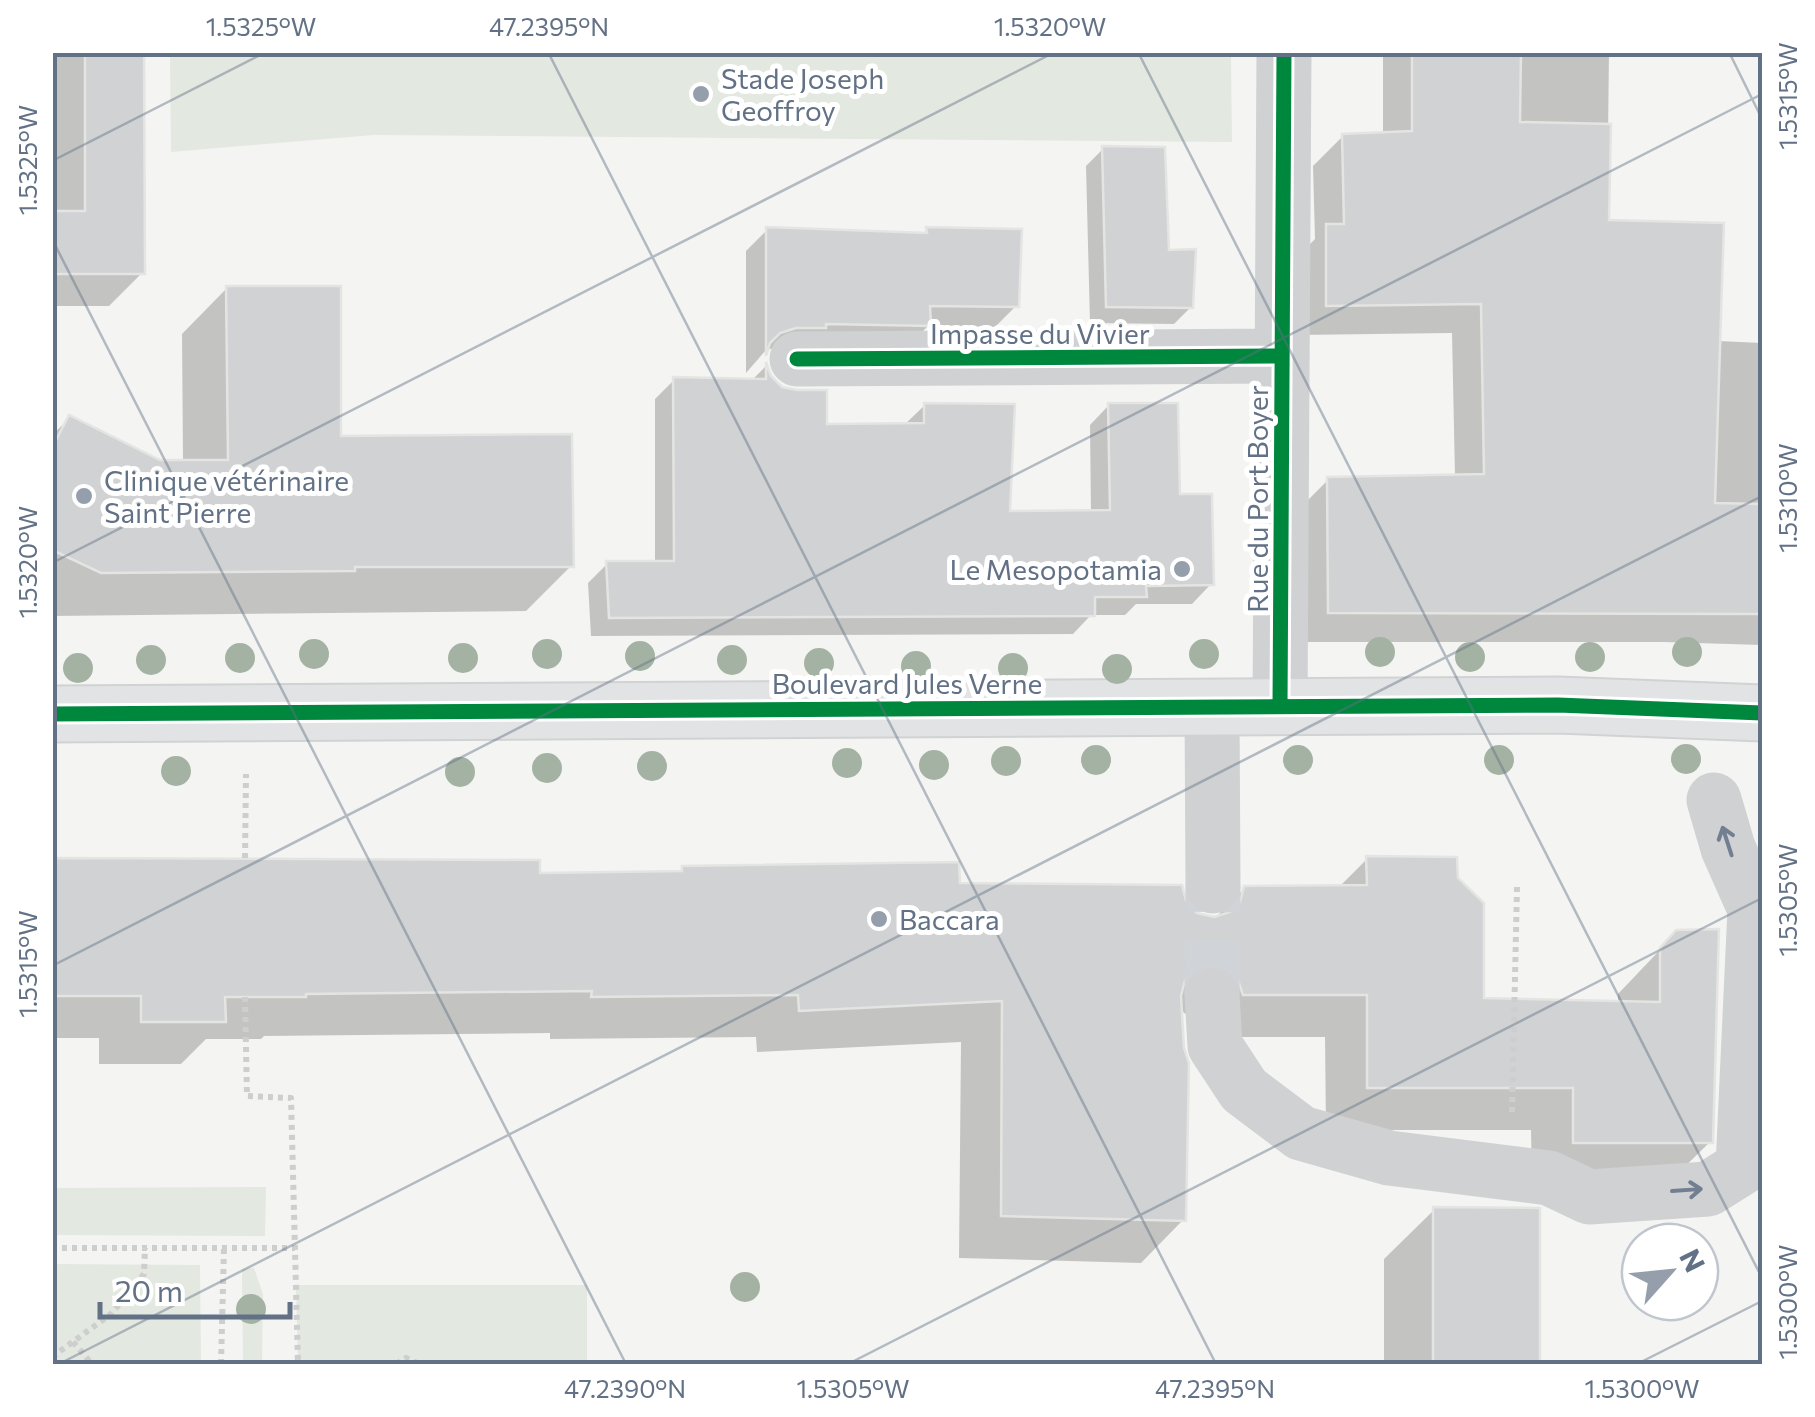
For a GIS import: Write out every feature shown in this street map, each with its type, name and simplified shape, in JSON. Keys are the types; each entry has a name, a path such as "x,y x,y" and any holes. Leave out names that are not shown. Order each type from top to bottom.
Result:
{"main road":[{"name":"Boulevard Jules Verne","path":"52,714 1558,705 1762,713"}],"street":[{"name":"Rue du Port Boyer","path":"1280,706 1284,52"},
{"name":"Impasse du Vivier","path":"798,359 1282,356"},
{"path":"1212,706 1213,886"},
{"path":"1212,995 1215,1046 1244,1090 1301,1132 1389,1158 1549,1178 1589,1197 1708,1188 1743,1167 1756,909 1728,848 1714,800"}],"path":[{"path":"245,858 248,712"},
{"path":"1511,1173 1517,887"},
{"path":"245,997 247,1096 291,1098 298,1364"},
{"path":"52,1248 295,1248"},
{"path":"52,1357 111,1314 144,1274 145,1248"},
{"path":"221,1364 224,1248"},
{"path":"72,1342 92,1364"},
{"path":"396,1364 406,1358 420,1364"}],"shaded area":[{"name":"Stade Joseph Geoffroy","path":"170,53 1231,53 1232,142 373,135 171,152"},
{"path":"266,1187 265,1236 53,1235 53,1188"},
{"path":"53,1264 200,1265 201,1364 53,1364"},
{"path":"254,1268 263,1294 262,1364 243,1364 242,1269"},
{"path":"296,1285 587,1285 587,1364 298,1364"}],"building":[{"path":"85,52 144,52 145,274 52,274 52,211 85,211"},
{"path":"1412,52 1521,52 1520,122 1611,124 1609,220 1724,223 1715,503 1762,504 1762,614 1328,613 1327,477 1484,474 1481,304 1326,306 1326,224 1344,224 1342,134 1412,131"},
{"path":"1102,146 1165,147 1169,250 1196,249 1193,308 1106,307"},
{"path":"766,227 927,233 926,227 1022,229 1019,307 930,306 931,326 826,324 826,328 796,328 780,333 770,343 766,356"},
{"path":"226,286 341,286 341,436 572,434 574,567 101,573 52,550 52,448 69,415 160,460 228,460"},
{"path":"766,362 771,376 782,387 827,390 827,424 924,423 924,403 1015,404 1010,511 1110,510 1108,403 1178,403 1180,494 1212,494 1214,585 1146,586 1147,597 1095,597 1095,616 609,618 606,561 674,561 673,377 766,379"},
{"path":"1366,856 1457,857 1458,878 1484,903 1484,998 1660,1002 1660,948 1676,930 1719,929 1713,1143 1573,1143 1573,1088 1367,1088 1367,995 1243,995 1237,977 1225,967 1209,964 1196,968 1185,980 1181,996 1184,1048 1189,1063 1186,1221 1001,1216 1002,1001 799,1011 798,995 591,997 592,991 306,994 225,997 226,1022 141,1022 141,996 52,996 52,858 540,860 540,873 682,871 682,866 959,862 960,883 1182,885 1186,901 1197,913 1214,917 1230,912 1240,902 1244,886 1367,885"},
{"path":"1433,1207 1540,1208 1540,1364 1433,1364"}],"tunnel":[{"path":"1212,995 1213,886"}],"cycle path":[{"path":"1280,706 1284,52"},
{"path":"797,359 1282,356"},
{"path":"52,714 1558,705 1762,713"}],"place":[{"name":"Stade Joseph Geoffroy","path":"701,94"},
{"name":"Clinique vétérinaire Saint Pierre","path":"84,496"},
{"name":"Le Mesopotamia","path":"1182,569"},
{"name":"Baccara","path":"879,919"}]}
